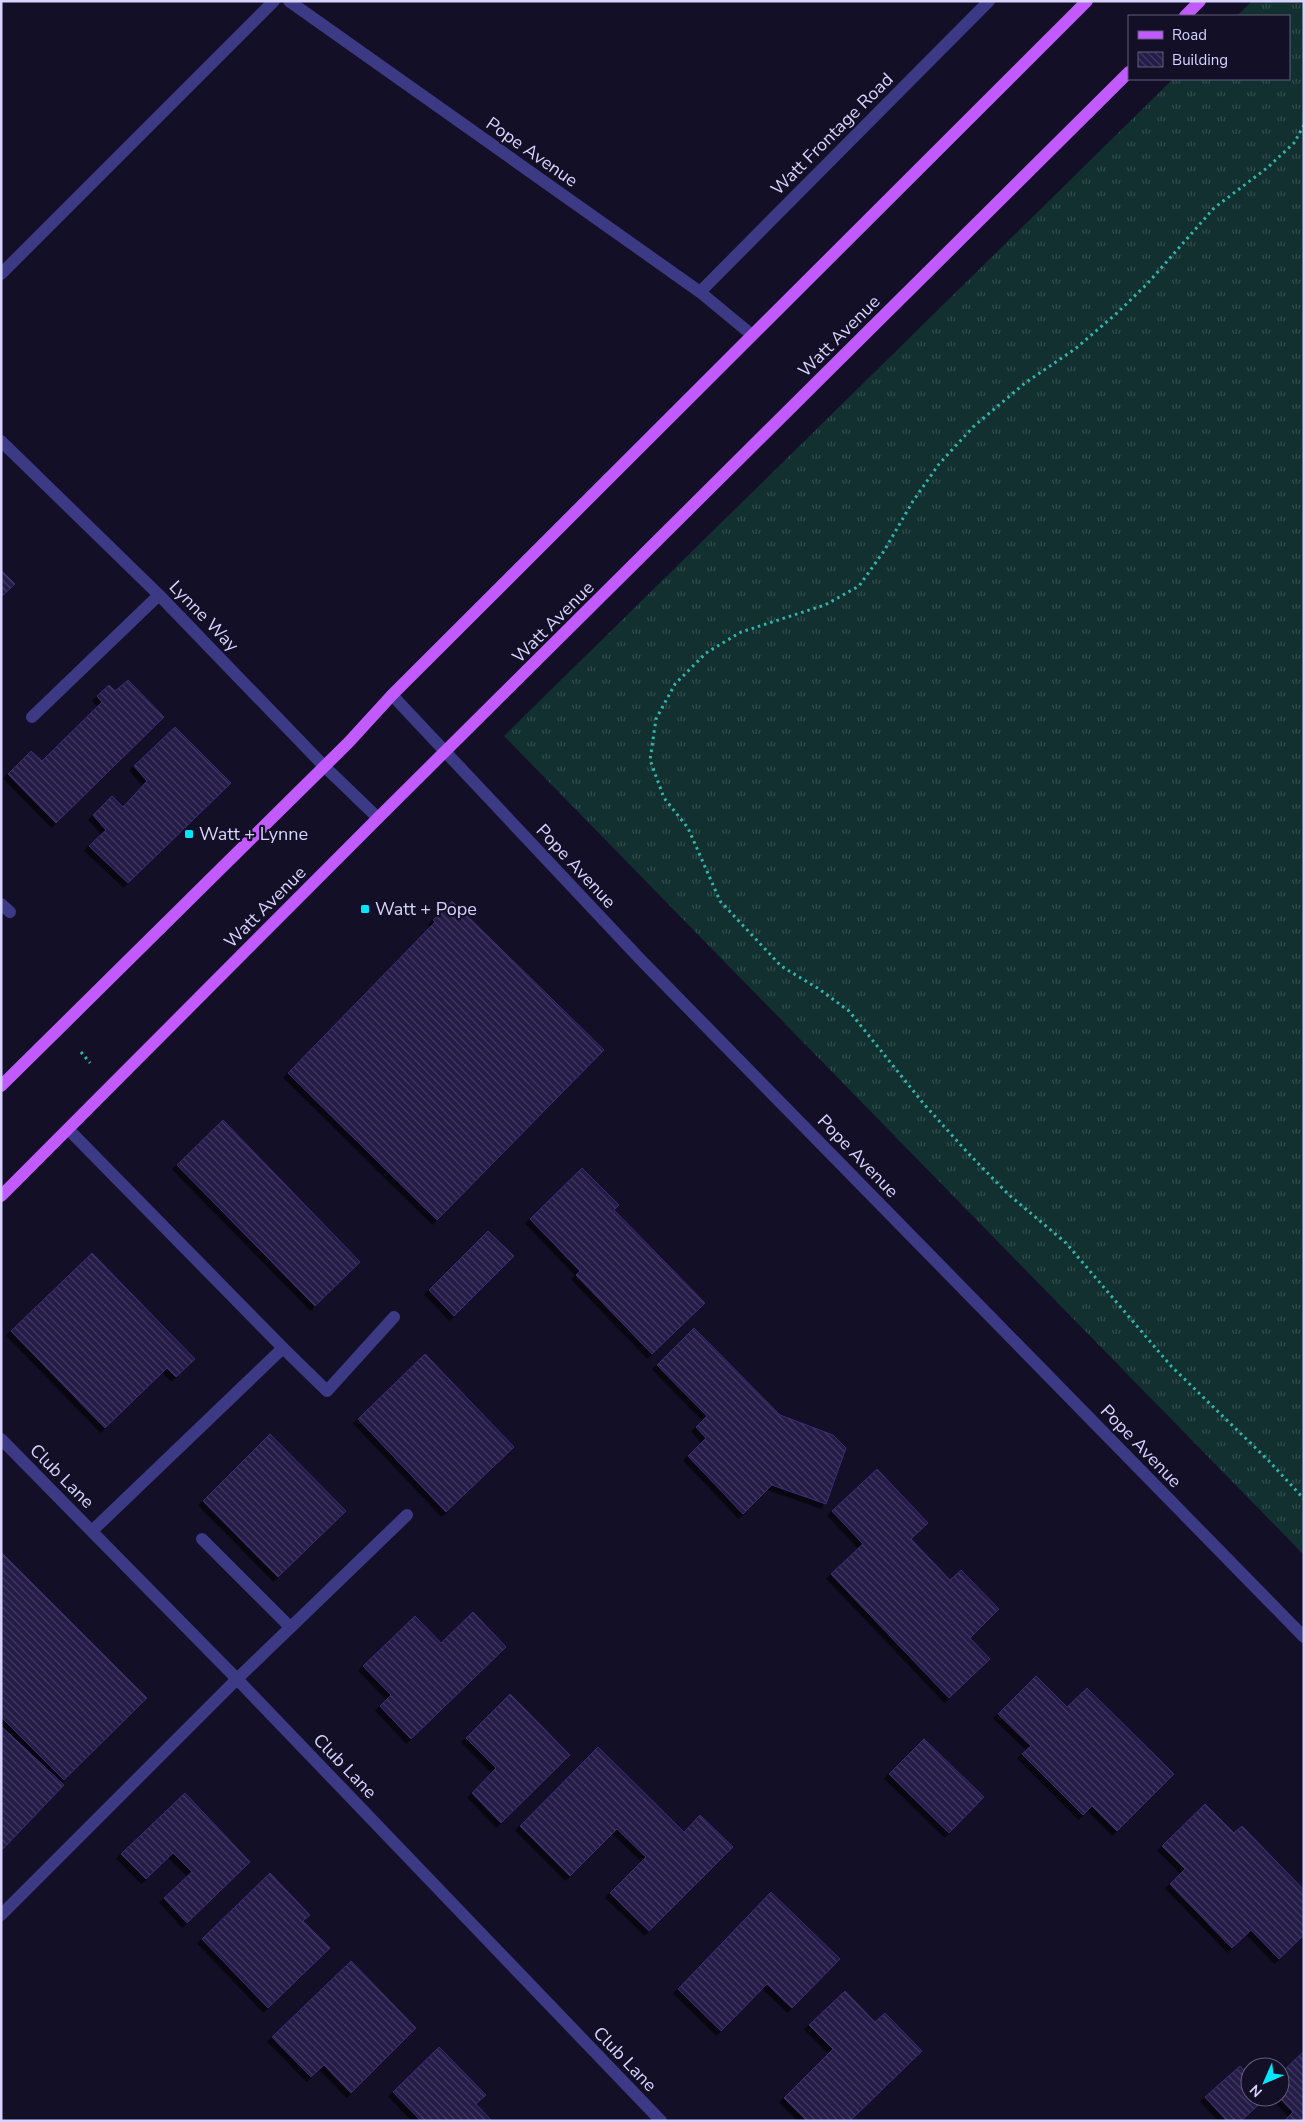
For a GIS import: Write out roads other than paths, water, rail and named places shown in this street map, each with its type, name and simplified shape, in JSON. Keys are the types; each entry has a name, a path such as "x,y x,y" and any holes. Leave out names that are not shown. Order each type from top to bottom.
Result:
{"main road":[{"path":"1,1086 324,766 1087,1"},
{"path":"1186,15 1200,1"},
{"name":"Watt Avenue","path":"1,1196 69,1130 378,818 446,753 1128,73"}],"street":[{"path":"1,274 274,1"},
{"name":"Pope Avenue","path":"289,1 700,292 752,335"},
{"name":"Watt Frontage Road","path":"700,292 989,1"},
{"name":"Lynne Way","path":"1,441 159,595 324,766 378,818"},
{"path":"32,717 159,595"},
{"name":"Pope Avenue","path":"392,696 641,960 1304,1637"},
{"path":"69,1130 327,1392 394,1317"},
{"path":"92,1531 283,1348"},
{"name":"Club Lane","path":"1,1439 237,1679 661,2121"},
{"path":"1,1915 237,1679 408,1515"},
{"path":"202,1539 290,1627"}],"place":[{"name":"Watt + Lynne","path":"189,834"},
{"name":"Watt + Pope","path":"365,909"}]}
